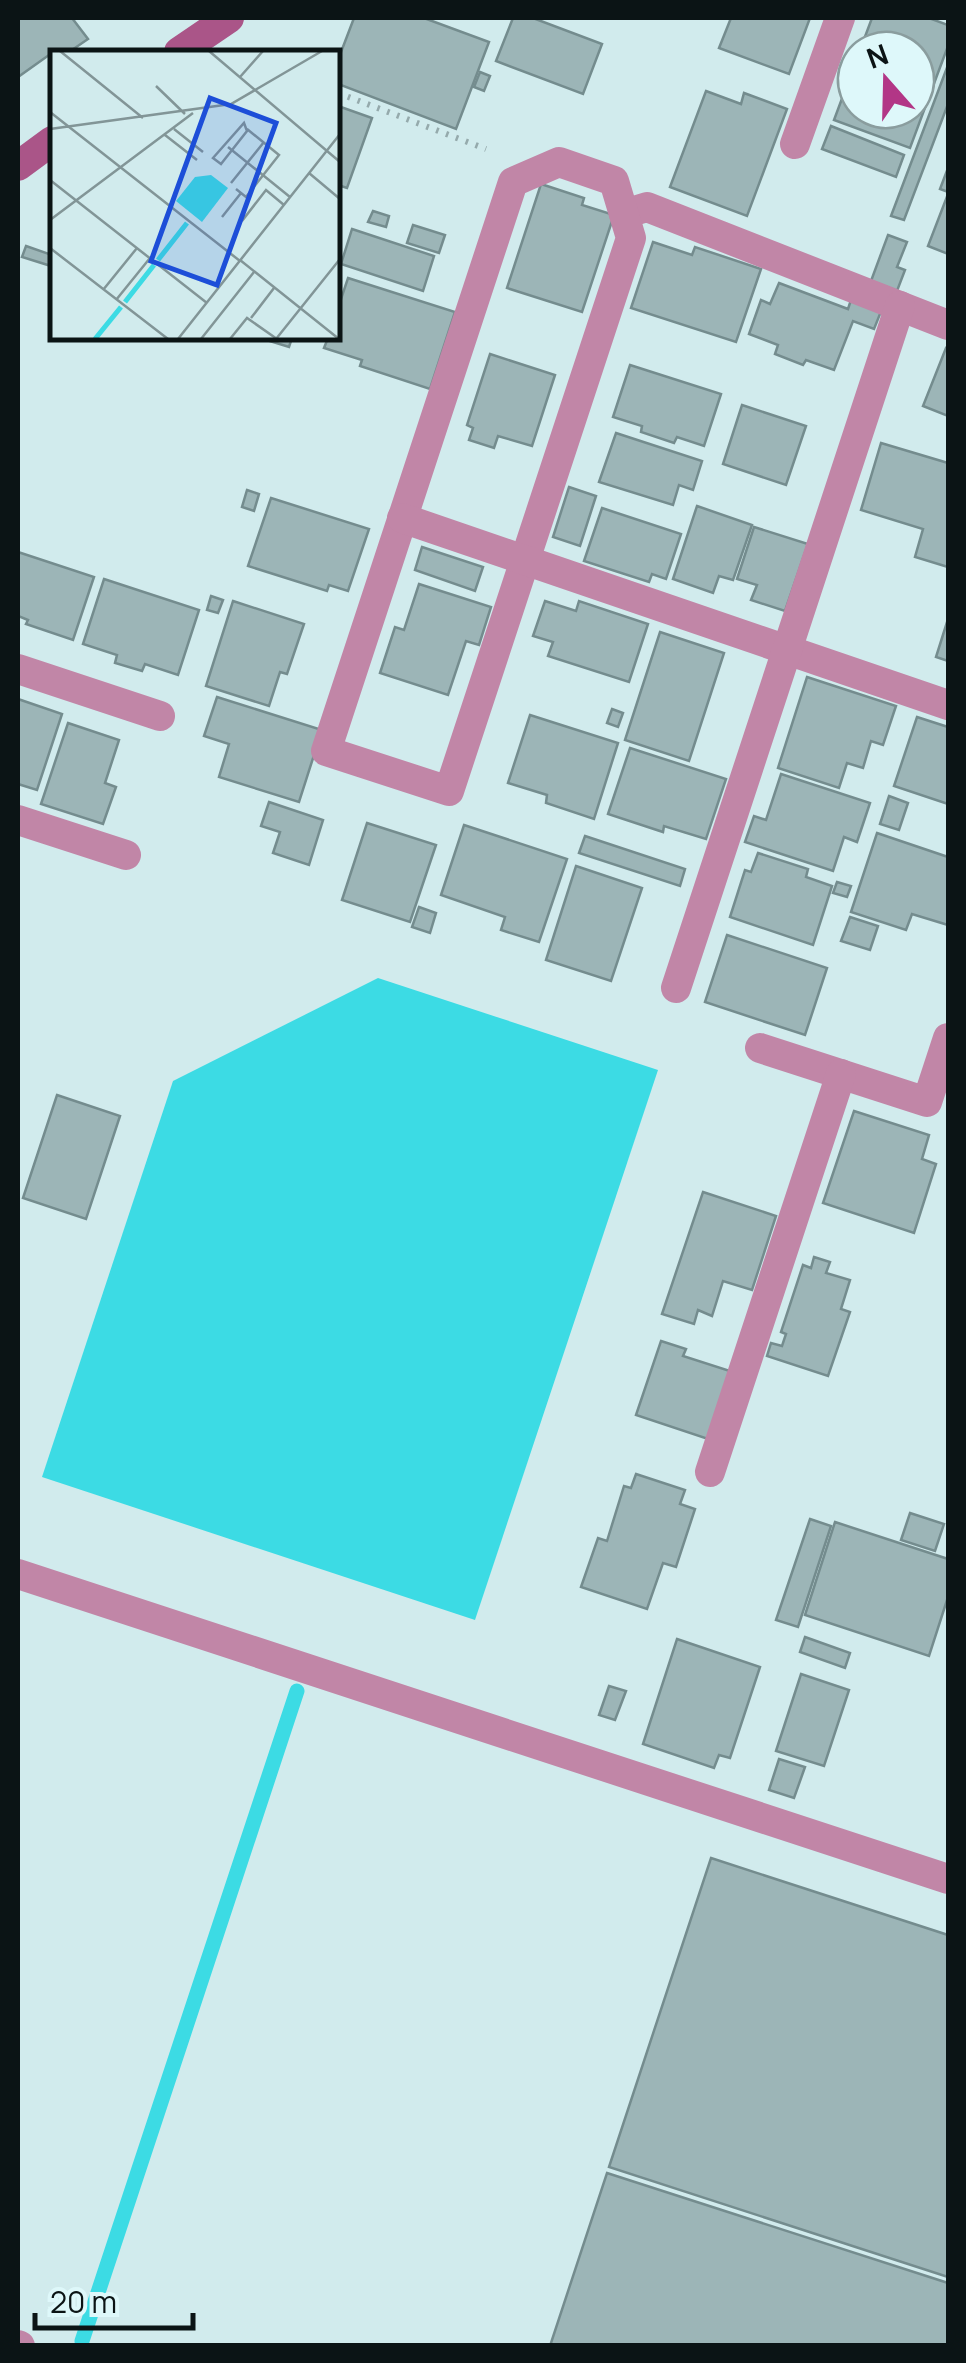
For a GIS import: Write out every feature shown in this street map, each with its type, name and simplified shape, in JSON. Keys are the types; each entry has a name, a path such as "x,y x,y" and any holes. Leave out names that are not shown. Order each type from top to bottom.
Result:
{"street":[{"path":"182,50 229,18"},
{"path":"796,144 840,18"},
{"path":"18,166 50,142"},
{"path":"558,162 614,181 624,214 630,238 449,791 326,751 513,182 558,162"},
{"path":"624,214 647,207 948,325"},
{"path":"676,988 900,306"},
{"path":"402,518 948,705"},
{"path":"18,669 160,716"},
{"path":"18,820 126,855"},
{"path":"760,1048 927,1102 948,1038"},
{"path":"710,1472 840,1074"},
{"path":"18,1574 948,1880"}],"path":[{"path":"340,94 520,162 526,176"}],"water":[{"path":"378,978 658,1070 475,1620 42,1477 173,1081"}],"building":[{"path":"18,18 72,18 88,39 72,50 50,50 50,57 18,77"},
{"path":"354,18 424,18 489,42 456,129 340,85 340,55"},
{"path":"513,18 533,18 602,44 583,94 496,61"},
{"path":"731,18 810,18 789,74 719,48"},
{"path":"872,18 929,18 948,25 948,46 936,78 936,30 868,30"},
{"path":"948,65 948,104 904,220 891,216 923,130 936,130 936,97"},
{"path":"480,72 490,76 484,91 474,87"},
{"path":"706,91 741,104 744,93 787,109 747,216 670,187"},
{"path":"340,107 372,118 347,188 340,186"},
{"path":"831,126 904,155 896,177 822,149"},
{"path":"861,130 917,130 910,148"},
{"path":"948,168 948,192 940,189"},
{"path":"541,184 584,198 582,205 614,215 582,312 507,288"},
{"path":"948,194 948,254 928,246"},
{"path":"373,211 389,216 386,227 368,222"},
{"path":"413,225 445,235 439,253 407,243"},
{"path":"352,229 434,256 423,291 341,264"},
{"path":"888,235 907,242 897,267 905,270 897,291 871,281"},
{"path":"653,242 692,255 695,247 761,269 736,342 631,308"},
{"path":"26,246 50,254 50,266 22,257"},
{"path":"348,278 455,312 430,389 360,366 362,360 324,348 327,340 340,340 340,302"},
{"path":"779,283 848,309 852,297 882,309 874,329 853,321 834,370 806,360 803,365 775,354 778,345 749,334 761,300 770,304"},
{"path":"266,340 291,340 289,347"},
{"path":"948,349 948,416 923,406"},
{"path":"490,354 555,375 532,446 498,436 494,448 469,440 473,428 467,425"},
{"path":"630,365 721,394 704,446 677,437 674,443 641,432 642,426 613,417"},
{"path":"742,405 806,426 786,485 723,464"},
{"path":"616,433 702,461 693,490 679,485 673,505 599,482"},
{"path":"881,443 948,463 948,567 915,557 923,529 861,510"},
{"path":"569,487 596,496 580,546 553,537"},
{"path":"247,490 259,494 254,511 242,507"},
{"path":"271,498 369,529 348,591 329,585 327,591 248,566"},
{"path":"697,506 752,525 733,580 719,576 713,593 673,579"},
{"path":"602,508 681,534 666,579 652,574 649,582 584,561"},
{"path":"754,527 808,544 785,611 751,600 757,585 737,579"},
{"path":"422,547 483,567 475,591 415,570"},
{"path":"18,552 94,577 73,640 26,624 28,620 18,616"},
{"path":"104,579 199,610 178,675 145,664 142,671 115,663 117,655 83,644"},
{"path":"419,584 491,607 479,645 466,641 448,695 380,673 395,627 404,630"},
{"path":"211,596 223,600 218,613 207,610"},
{"path":"233,601 304,624 287,674 280,672 269,706 206,686"},
{"path":"545,601 576,611 579,601 648,624 629,682 548,656 553,642 533,636"},
{"path":"948,619 948,661 936,657"},
{"path":"660,632 724,653 689,761 625,740"},
{"path":"807,677 896,706 883,745 871,741 863,768 847,763 839,788 778,768"},
{"path":"217,697 322,730 299,802 219,777 229,744 204,736"},
{"path":"18,699 62,714 37,790 18,784"},
{"path":"612,709 623,713 618,727 607,723"},
{"path":"530,715 618,743 594,819 546,803 547,795 508,783"},
{"path":"917,717 948,727 948,804 894,786"},
{"path":"68,723 119,740 105,783 116,787 103,824 41,804"},
{"path":"630,748 726,779 706,839 664,826 663,832 608,814"},
{"path":"781,774 870,803 857,842 844,837 833,871 745,842 754,816 766,820"},
{"path":"889,796 908,803 899,830 880,824"},
{"path":"269,802 323,820 309,865 273,853 280,832 261,826"},
{"path":"367,823 436,845 410,922 342,900"},
{"path":"464,825 567,859 539,942 501,930 505,917 441,895"},
{"path":"877,833 948,857 948,925 912,914 906,930 851,912"},
{"path":"585,836 685,869 680,886 579,853"},
{"path":"758,853 808,869 806,877 832,886 813,945 730,917 745,870 751,872"},
{"path":"576,866 642,888 611,981 546,960"},
{"path":"837,882 851,886 847,897 833,893"},
{"path":"419,907 436,913 430,933 412,927"},
{"path":"850,917 878,926 870,950 841,941"},
{"path":"727,935 827,968 805,1035 705,1002"},
{"path":"57,1095 120,1116 86,1219 23,1198"},
{"path":"854,1111 929,1135 922,1159 936,1164 914,1233 823,1203"},
{"path":"703,1192 776,1216 752,1290 723,1281 712,1316 698,1310 694,1324 662,1314"},
{"path":"814,1257 830,1262 826,1273 850,1280 841,1309 850,1312 828,1376 767,1356 771,1343 782,1346 786,1334 781,1332 803,1265 811,1268"},
{"path":"661,1341 686,1349 683,1356 730,1371 708,1439 636,1415"},
{"path":"636,1474 685,1490 680,1504 695,1509 676,1567 663,1563 647,1609 581,1587 598,1538 607,1541 624,1486 631,1488"},
{"path":"910,1513 944,1524 935,1551 901,1540"},
{"path":"810,1519 831,1526 798,1627 776,1620"},
{"path":"835,1522 948,1559 948,1597 929,1656 805,1615"},
{"path":"805,1637 850,1653 845,1668 800,1652"},
{"path":"677,1639 760,1667 730,1758 719,1755 714,1768 643,1744"},
{"path":"801,1674 849,1690 824,1766 776,1751"},
{"path":"609,1686 626,1691 615,1720 599,1715"},
{"path":"779,1759 805,1767 794,1798 769,1790"},
{"path":"711,1858 948,1935 948,2277 609,2167"},
{"path":"607,2173 948,2283 948,2346 550,2346"}],"waterway":[{"path":"82,2341 297,1691"}]}
